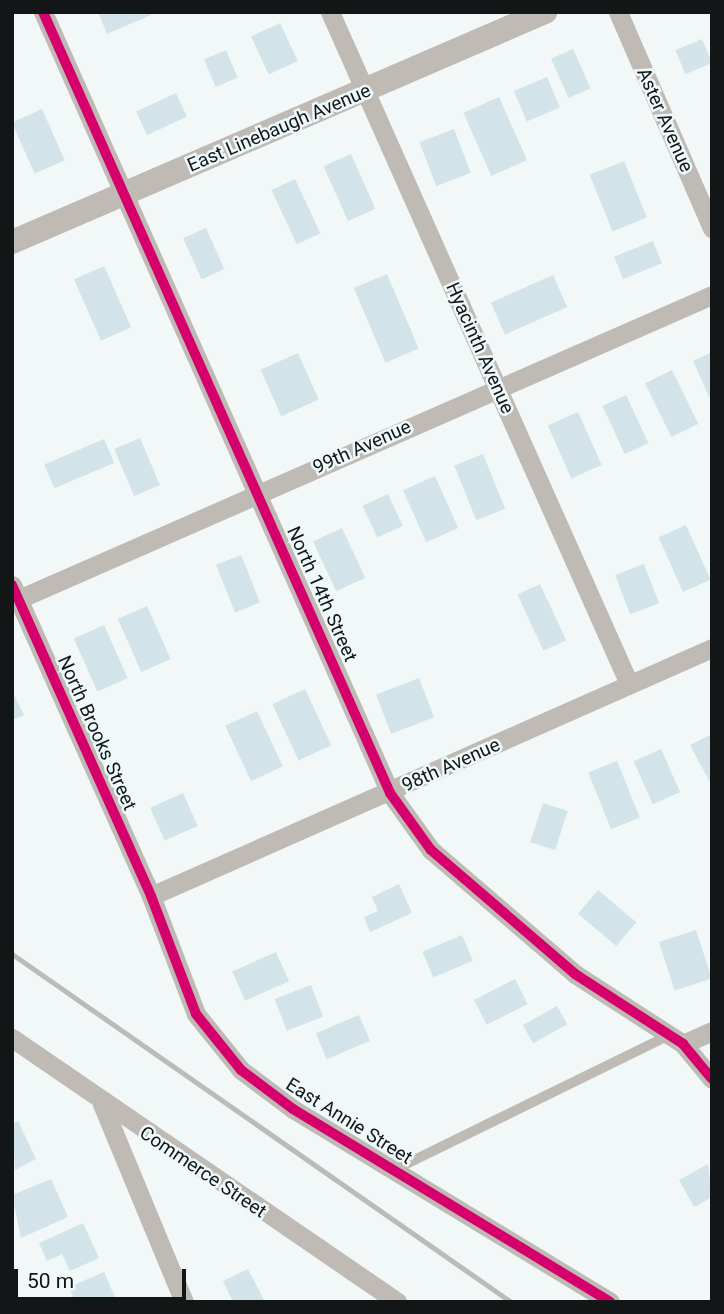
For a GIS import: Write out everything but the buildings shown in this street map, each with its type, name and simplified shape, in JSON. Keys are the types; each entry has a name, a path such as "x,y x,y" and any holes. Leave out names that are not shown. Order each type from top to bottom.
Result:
{"street":[{"name":"North 14th Street","path":"43,12 390,793 431,850 575,974 676,1039 712,1079"},
{"name":"Hyacinth Avenue","path":"330,12 629,684"},
{"name":"East Linebaugh Avenue","path":"12,242 366,92 545,12"},
{"name":"Aster Avenue","path":"618,12 712,228"},
{"name":"99th Avenue","path":"14,595 712,295"},
{"name":"North Brooks Street","path":"14,595 151,896"},
{"name":"98th Avenue","path":"151,896 390,793 712,648"},
{"name":"East Annie Street","path":"151,896 196,1014 241,1070 393,1170 610,1302"},
{"path":"676,1039 712,1031"},
{"name":"Commerce Street","path":"12,1038 102,1104 397,1302"},
{"path":"102,1104 184,1302"}],"lane":[{"path":"393,1170 676,1039"}],"railway":[{"path":"12,954 511,1302"}],"cycle path":[{"path":"43,12 390,793 431,850 575,974 683,1044 712,1079"},
{"path":"12,585 151,896 196,1014 241,1070 293,1109 610,1302"}]}
